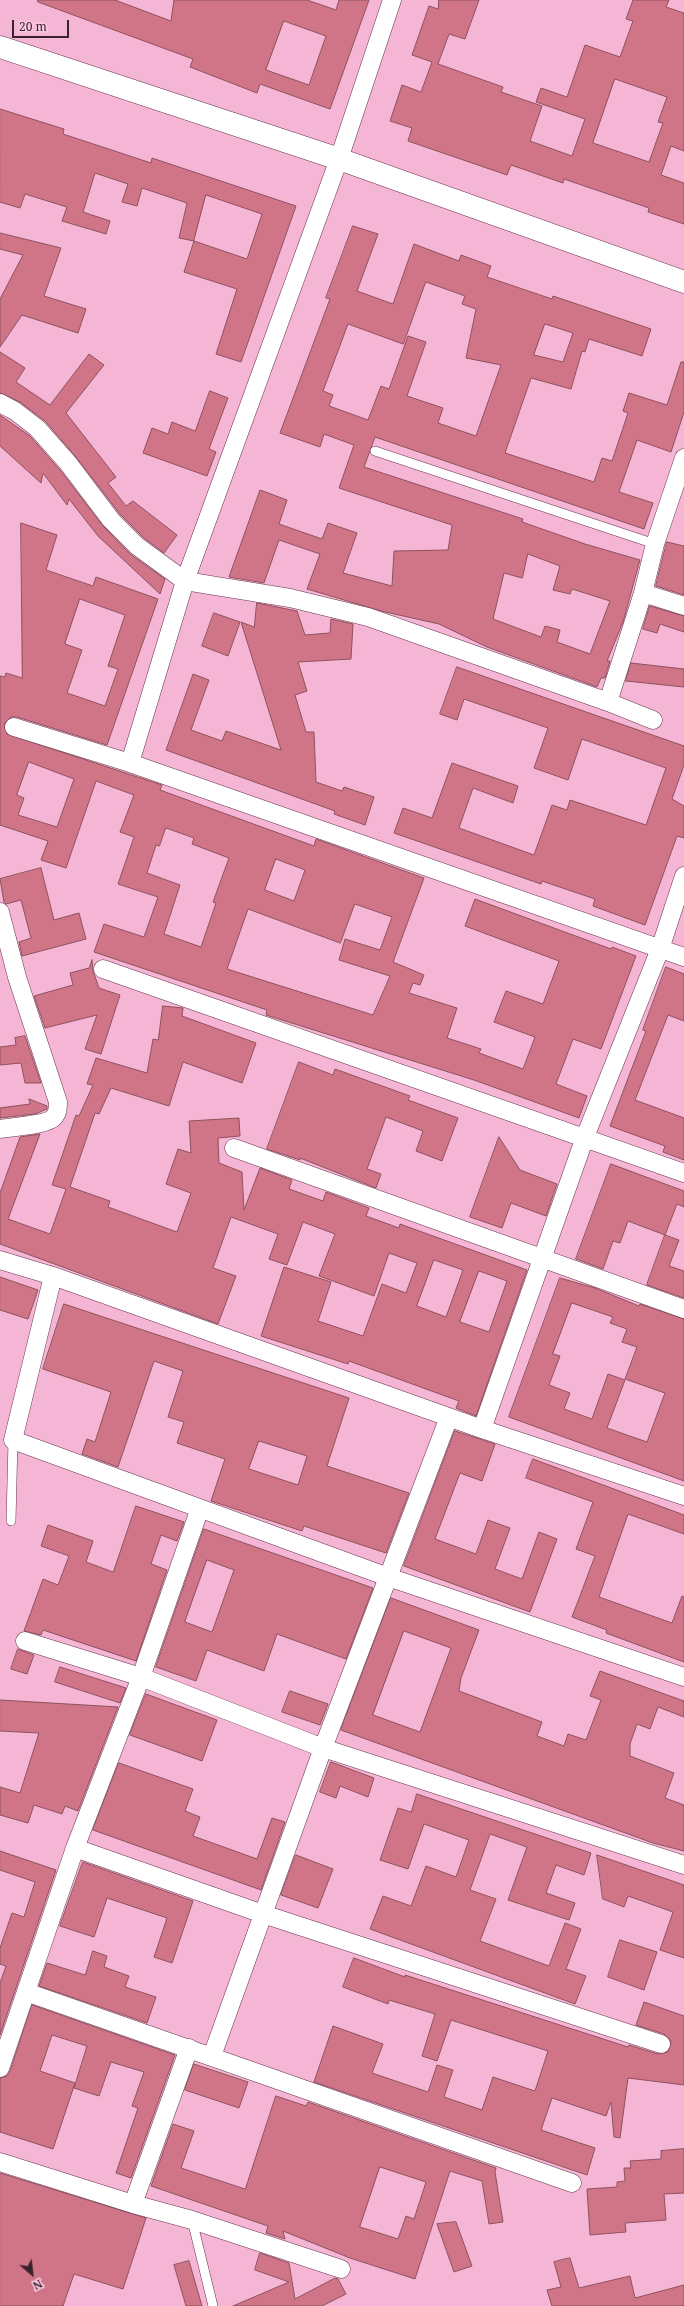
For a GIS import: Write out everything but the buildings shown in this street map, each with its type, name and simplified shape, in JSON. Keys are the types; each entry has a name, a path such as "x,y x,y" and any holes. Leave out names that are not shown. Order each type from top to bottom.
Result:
{"main road":[{"path":"0,47 340,159 684,282"}],"street":[{"path":"130,763 185,581 340,159 392,0"},
{"path":"0,403 15,411 37,428 68,463 111,520 137,546 185,581 290,598 368,617 608,702 653,720"},
{"path":"608,702 643,593 655,544 684,458"},
{"path":"643,593 684,606"},
{"path":"14,727 130,763 684,957"},
{"path":"482,1429 585,1137 660,949 684,876"},
{"path":"0,912 17,977 58,1102 58,1109 54,1118 46,1122 0,1129"},
{"path":"103,969 684,1173"},
{"path":"234,1148 684,1310"},
{"path":"0,1260 53,1276 482,1429 684,1496"},
{"path":"53,1276 13,1440 388,1577 684,1677"},
{"path":"212,2056 323,1748 449,1417"},
{"path":"0,2068 75,1848 140,1678 200,1508"},
{"path":"25,1641 140,1678 323,1748 684,1865"},
{"path":"75,1848 263,1914 661,2044"},
{"path":"26,1992 572,2182"},
{"path":"133,2204 189,2048"},
{"path":"0,2162 133,2204 192,2220 341,2269"}],"lane":[{"path":"375,451 655,544"},
{"path":"11,1521 13,1440"},
{"path":"192,2220 213,2306"}]}
